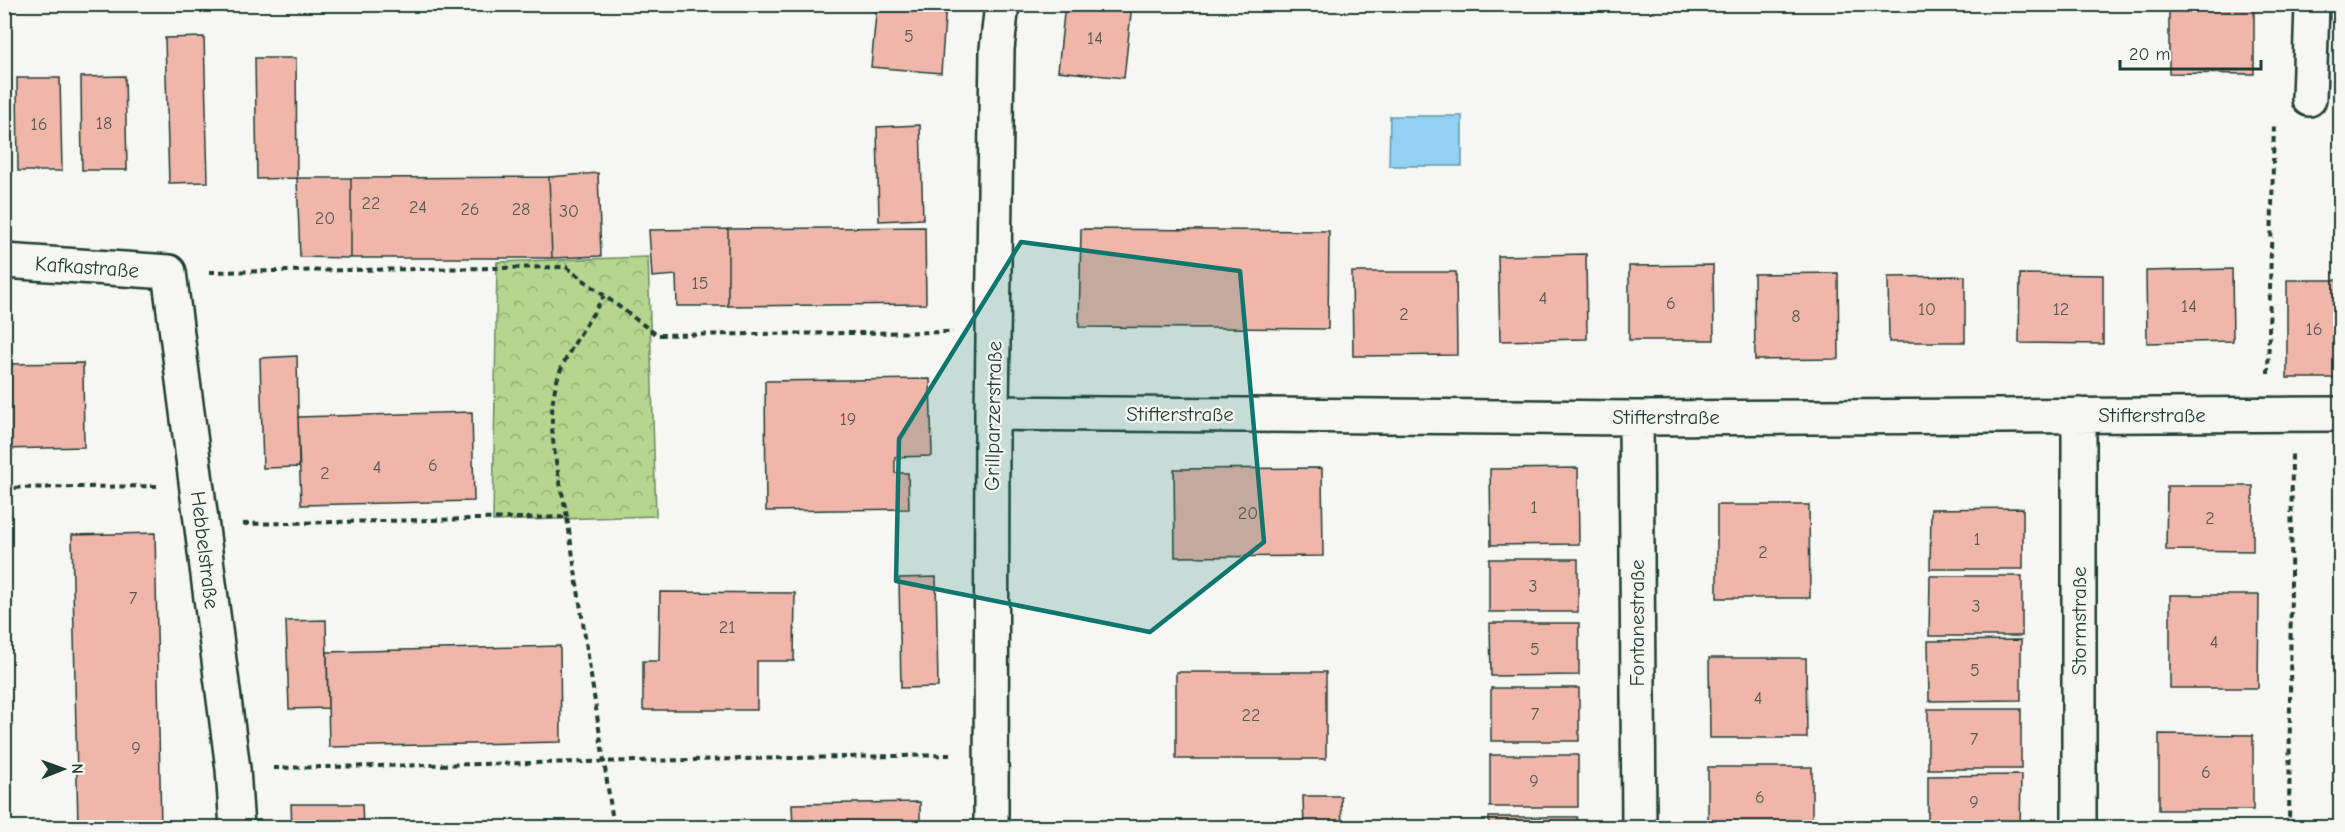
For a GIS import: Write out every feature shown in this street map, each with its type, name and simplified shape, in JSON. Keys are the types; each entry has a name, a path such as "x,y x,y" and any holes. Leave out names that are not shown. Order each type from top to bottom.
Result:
{"street":[{"name":"Grillparzerstraße","path":"991,828 992,413 997,49 1002,4"},
{"path":"2309,99 2312,4"},
{"name":"Kafkastraße","path":"4,261 169,272"},
{"name":"Hebbelstraße","path":"169,272 233,769 237,828"},
{"name":"Stifterstraße","path":"992,413 1636,418 2340,414"},
{"name":"Stormstraße","path":"2079,415 2079,828"},
{"name":"Fontanestraße","path":"1636,418 1639,828"}],"path":[{"path":"2289,828 2274,120 2288,105 2309,99"},
{"path":"169,272 566,267 657,335 994,331"},
{"path":"604,296 562,368 554,390 552,416 554,447 567,517 614,828"},
{"path":"4,488 196,485"},
{"path":"202,525 567,517"},
{"path":"233,769 991,754"}],"highlighted area":[{"path":"1021,242 1240,271 1264,542 1150,632 896,581 899,439"}],"green space":[{"path":"648,257 656,516 493,521 497,262"}],"water":[{"path":"1390,116 1462,116 1462,166 1389,166"}],"building":[{"path":"877,4 946,4 941,73 871,67"},
{"path":"1065,4 1132,4 1124,78 1058,71"},
{"path":"2169,4 2254,4 2254,74 2169,73"},
{"path":"204,37 208,182 169,183 165,38"},
{"path":"255,58 296,58 297,178 257,179"},
{"path":"125,76 127,170 82,170 81,77"},
{"path":"17,78 60,78 62,171 18,171"},
{"path":"920,125 923,219 879,221 877,127"},
{"path":"598,173 601,256 552,258 549,177"},
{"path":"549,177 552,258 351,258 351,178"},
{"path":"297,178 351,178 351,258 300,257"},
{"path":"925,227 926,304 728,306 728,229"},
{"path":"728,229 728,306 677,306 676,275 652,277 649,230"},
{"path":"1081,229 1329,231 1328,329 1079,327"},
{"path":"1586,254 1587,339 1500,341 1498,256"},
{"path":"1713,265 1714,340 1629,340 1629,266"},
{"path":"2232,269 2233,341 2147,343 2146,271"},
{"path":"1352,272 1456,272 1457,355 1353,356"},
{"path":"1838,273 1839,359 1755,360 1754,274"},
{"path":"2020,274 2103,275 2103,344 2019,343"},
{"path":"1965,276 1965,342 1889,342 1888,277"},
{"path":"2287,280 2340,280 2340,378 2287,378"},
{"path":"297,356 299,467 263,468 260,358"},
{"path":"83,363 84,447 4,449 4,364"},
{"path":"930,379 932,456 895,457 895,473 908,473 909,509 766,511 765,381"},
{"path":"472,412 474,501 301,505 298,417"},
{"path":"1322,468 1323,556 1175,557 1174,469"},
{"path":"1578,468 1579,544 1491,545 1490,469"},
{"path":"2167,486 2253,486 2253,551 2166,550"},
{"path":"1717,505 1809,505 1810,598 1717,598"},
{"path":"2023,508 2023,569 1930,569 1931,509"},
{"path":"155,533 161,828 78,828 72,535"},
{"path":"1489,559 1578,559 1578,612 1489,612"},
{"path":"1930,576 2022,576 2022,636 1929,636"},
{"path":"936,577 938,687 901,688 899,578"},
{"path":"660,592 795,593 794,661 757,661 757,710 643,710 643,661 659,661"},
{"path":"2170,595 2259,595 2258,688 2170,688"},
{"path":"326,620 328,708 289,709 286,621"},
{"path":"1490,623 1579,623 1579,675 1491,676"},
{"path":"2021,640 2021,700 1929,701 1928,641"},
{"path":"560,646 561,742 329,747 327,652"},
{"path":"1709,658 1806,658 1807,738 1710,738"},
{"path":"1176,672 1326,672 1326,759 1176,759"},
{"path":"1491,688 1579,688 1579,741 1491,741"},
{"path":"1928,709 2021,709 2021,769 1928,769"},
{"path":"2159,734 2253,735 2253,810 2159,810"},
{"path":"1490,755 1578,755 1578,807 1490,807"},
{"path":"1708,767 1812,767 1812,828 1708,828"},
{"path":"2021,775 2020,828 1928,828 1928,776"},
{"path":"1303,796 1341,796 1342,828 1304,828"},
{"path":"920,802 920,828 793,828 792,804"},
{"path":"291,804 362,804 363,828 292,828"},
{"path":"1489,817 1577,817 1577,828 1489,828"}]}
